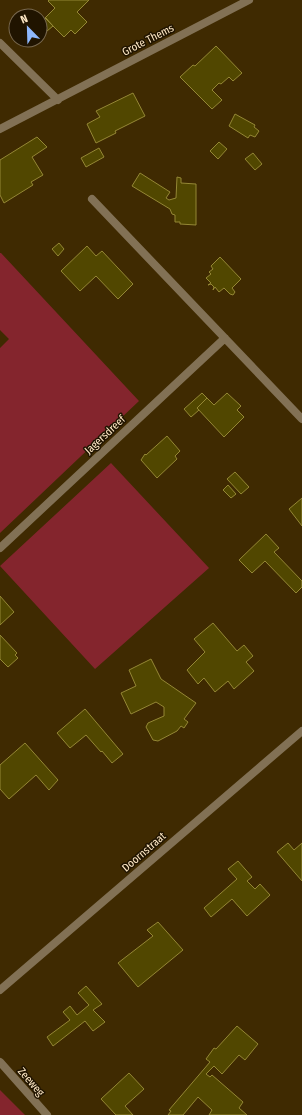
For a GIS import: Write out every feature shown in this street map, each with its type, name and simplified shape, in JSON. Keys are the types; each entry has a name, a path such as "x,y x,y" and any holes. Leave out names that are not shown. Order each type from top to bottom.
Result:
{"street":[{"name":"Grote Thems","path":"0,129 249,0"},
{"path":"0,43 58,100"},
{"path":"92,199 302,419"},
{"name":"Jagersdreef","path":"0,548 225,338"},
{"name":"Doornstraat","path":"0,990 302,731"},
{"name":"Zeeweg","path":"0,1062 47,1115"}],"shaded area":[{"path":"0,253 139,401 0,533 0,348 9,339 0,330"},
{"path":"111,463 209,568 95,669 0,566"},
{"path":"0,1090 25,1115 0,1115"}],"building":[{"path":"89,0 77,12 87,22 75,34 71,30 64,37 48,21 48,15 55,8 48,1"},
{"path":"48,20 53,26 48,30"},
{"path":"216,46 242,73 233,81 229,77 221,84 219,83 212,90 222,100 212,109 180,77 193,65 195,66"},
{"path":"133,93 145,116 115,131 116,133 96,143 87,124 100,117 96,111"},
{"path":"235,114 255,125 254,127 259,131 255,137 250,135 248,138 229,126"},
{"path":"37,137 47,147 32,157 43,175 31,182 33,185 4,203 0,195 0,160"},
{"path":"219,142 227,149 218,159 210,151"},
{"path":"99,148 104,157 86,167 81,158"},
{"path":"253,153 262,164 255,170 245,159"},
{"path":"140,173 170,192 166,198 169,200 176,198 177,177 181,178 181,183 196,184 196,225 180,224 180,222 175,222 175,215 172,214 170,209 132,186"},
{"path":"59,243 64,249 58,256 52,249"},
{"path":"87,246 96,256 102,251 133,284 118,299 96,276 80,291 61,271"},
{"path":"220,257 241,279 232,288 235,292 233,295 224,288 219,292 215,287 213,290 214,287 211,284 208,285 211,283 206,278 211,274 209,272 213,269 211,266"},
{"path":"202,393 207,398 197,408 199,410 191,417 184,409"},
{"path":"227,393 241,406 237,410 244,417 224,437 197,408 207,398 214,405"},
{"path":"167,436 180,451 175,456 177,459 157,478 141,460 145,454 146,455"},
{"path":"235,472 249,487 241,494 227,479"},
{"path":"228,485 236,494 231,498 223,490"},
{"path":"302,498 302,526 289,509"},
{"path":"266,534 279,548 274,552 302,581 302,587 296,593 265,561 252,573 239,560"},
{"path":"0,596 14,612 0,625"},
{"path":"213,623 237,651 244,645 253,656 246,662 254,671 234,689 228,681 215,692 204,678 198,684 187,670 205,652 194,639"},
{"path":"0,635 17,653 15,655 18,658 8,667 0,659"},
{"path":"151,659 161,679 196,703 184,719 188,722 184,728 181,726 177,731 158,741 153,740 146,727 148,723 164,716 164,707 156,702 131,714 121,693 136,686 129,670"},
{"path":"85,709 123,754 112,763 86,735 70,748 57,733"},
{"path":"25,743 58,780 49,790 36,775 9,799 0,789 0,765"},
{"path":"288,843 294,850 302,843 302,881 277,852"},
{"path":"238,861 252,877 247,881 255,889 260,884 270,895 247,916 232,899 211,917 204,908 237,879 228,869"},
{"path":"158,922 183,950 138,987 118,963 153,936 147,930"},
{"path":"86,986 102,1004 93,1010 105,1022 93,1031 85,1021 53,1046 47,1037 70,1020 63,1012 70,1006 77,1015 89,1005 78,993"},
{"path":"237,1026 258,1044 245,1060 239,1055 222,1074 214,1066 206,1074 210,1077 212,1075 243,1102 239,1108 247,1115 209,1115 212,1110 198,1097 183,1115 168,1115 171,1111 169,1110 210,1062 206,1059 214,1048 216,1049"},
{"path":"129,1073 144,1089 125,1106 133,1115 116,1115 101,1099"}]}
